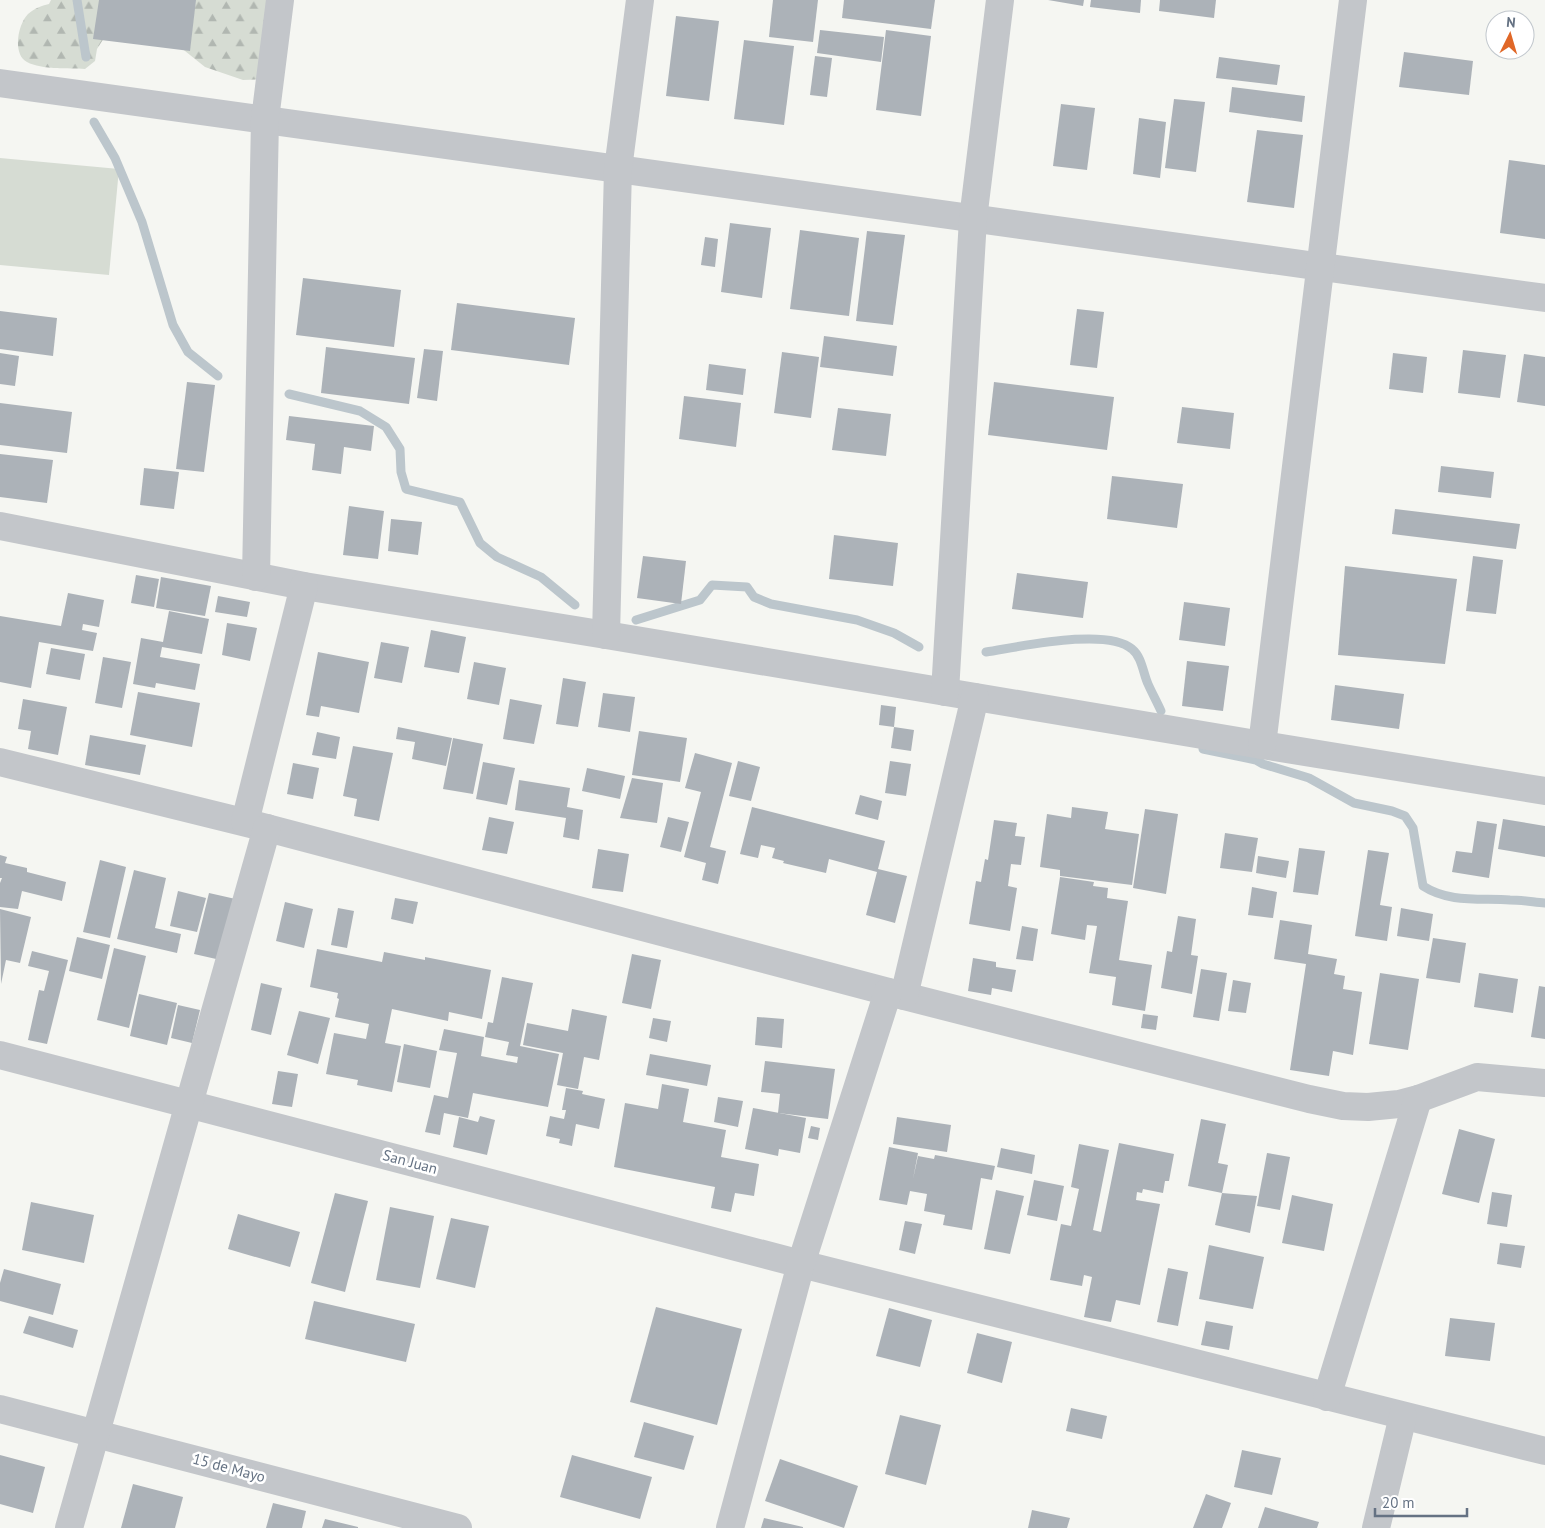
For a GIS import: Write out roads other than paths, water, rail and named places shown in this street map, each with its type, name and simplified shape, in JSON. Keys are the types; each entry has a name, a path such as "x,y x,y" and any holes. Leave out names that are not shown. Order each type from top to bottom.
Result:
{"street":[{"path":"256,577 265,119 280,0"},
{"path":"606,635 618,169 640,0"},
{"path":"945,692 973,219 1000,0"},
{"path":"1262,746 1353,0"},
{"path":"0,83 1545,298"},
{"path":"0,526 304,586 1262,746 1545,791"},
{"path":"69,1528 189,1104 256,825 304,586"},
{"path":"730,1528 896,994 975,697"},
{"path":"0,762 256,825 896,994 1309,1100 1344,1106 1368,1107 1399,1104 1418,1099 1477,1077 1545,1083"},
{"name":"San Juan","path":"0,1055 810,1267 1545,1451"},
{"path":"1327,1397 1418,1099"},
{"name":"15 de Mayo","path":"0,1409 458,1528"},
{"path":"1376,1528 1403,1416"}],"waterway":[{"path":"77,0 86,57"},
{"path":"94,122 115,158 142,222 173,325 188,352 218,376"},
{"path":"289,394 360,411 386,427 400,449 401,472 406,489 460,502 480,543 497,557 541,577 575,605"},
{"path":"636,620 700,600 712,585 747,587 754,597 771,604 857,620 894,633 919,647"},
{"path":"986,652 1062,640 1103,639 1120,643 1132,649 1138,656 1148,684 1161,711"},
{"path":"1203,749 1256,760 1263,764 1309,778 1354,803 1392,811 1405,816 1413,828 1423,886 1433,891 1465,899 1545,903"}]}
